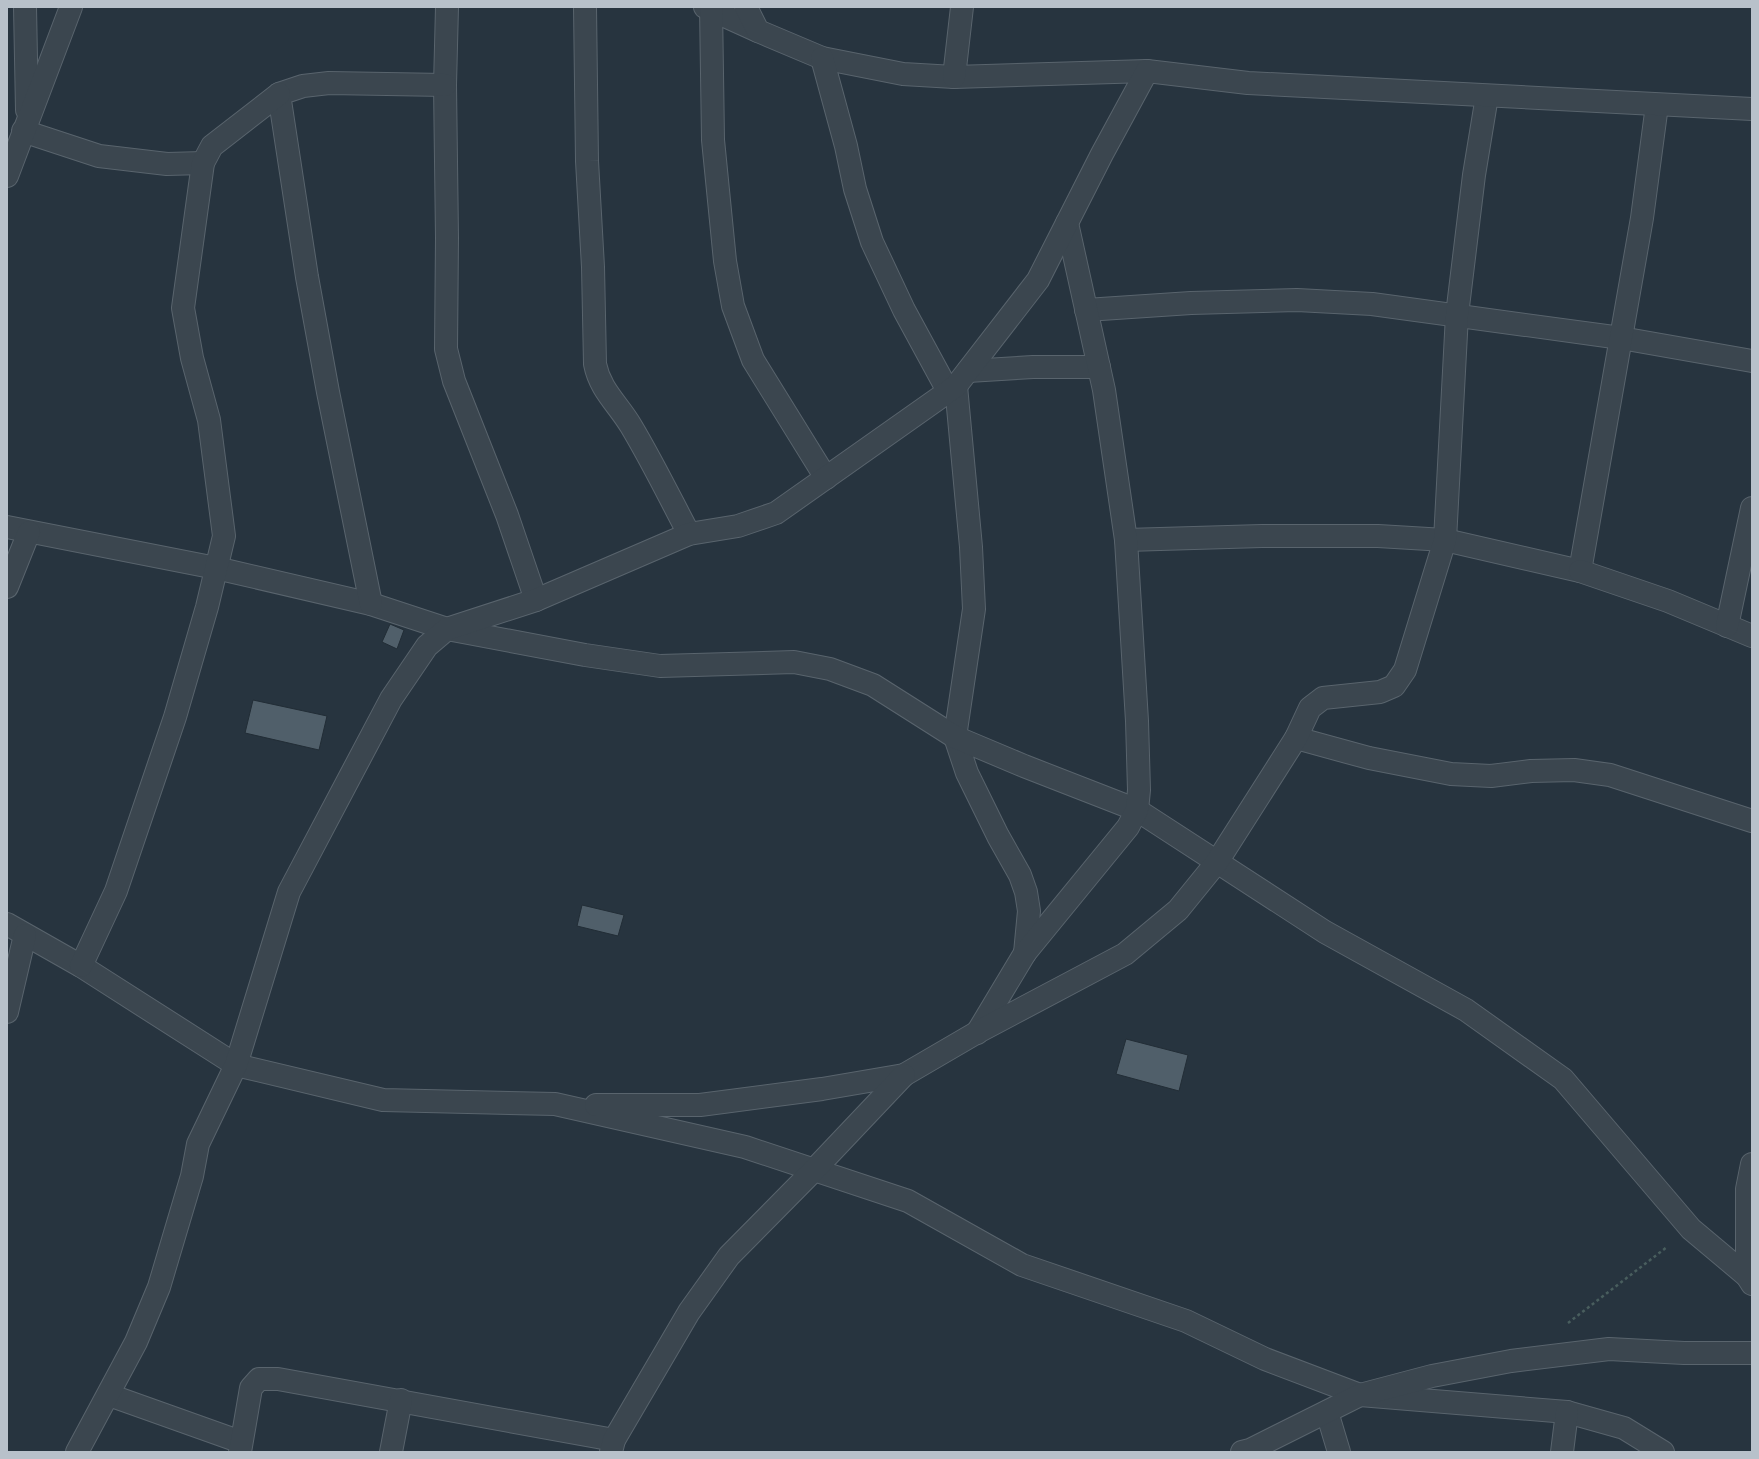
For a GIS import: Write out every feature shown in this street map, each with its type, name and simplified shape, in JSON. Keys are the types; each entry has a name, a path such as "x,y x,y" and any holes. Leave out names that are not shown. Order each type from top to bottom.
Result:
{"street":[{"path":"25,7 25,126"},
{"path":"7,176 71,7"},
{"path":"447,7 445,85 447,230 446,349 454,381 507,515 536,600"},
{"path":"585,7 587,161 593,267 595,364 598,378 631,425 689,534"},
{"path":"746,7 758,31"},
{"path":"954,77 962,7"},
{"path":"826,478 753,360 733,306 725,261 713,140 709,8 758,31 822,58 903,74 954,77 1147,71 1248,83 1752,109"},
{"path":"822,58 846,146 855,189 872,242 904,310 957,383 971,547 974,608 955,737 967,773 998,836 1020,875 1026,892 1029,911 1026,953"},
{"path":"77,1452 109,1395 136,1342 159,1287 192,1176 198,1144 236,1065 289,892 391,699 427,646 447,629 536,600 689,534 738,526 776,513 957,383 1038,280 1102,154 1147,71"},
{"path":"81,966 116,891 175,718 207,607 224,536 208,420 192,358 183,308 203,163 212,146 279,94 303,86 329,83 445,85"},
{"path":"279,94 307,277 328,392 372,604"},
{"path":"109,1395 240,1447 251,1388 259,1379 278,1379 401,1400 612,1446 689,1312 730,1256 904,1075 976,1033 1125,954 1178,910 1217,862 1296,738 1310,708 1323,698 1380,692 1394,686 1405,670 1446,540 1457,315 1474,175 1487,96"},
{"path":"1580,571 1642,218 1657,104"},
{"path":"25,126 99,156 167,164 203,163"},
{"path":"976,1033 1026,953 1128,827 1136,810 1139,790 1137,721 1126,540 1104,390 1067,223"},
{"path":"1086,310 1191,303 1297,300 1372,304 1621,338 1752,361"},
{"path":"957,383 1033,367 1099,367"},
{"path":"1727,626 1752,508"},
{"path":"7,528 216,568 372,604 447,629 585,655 660,666 794,662 830,669 873,685 955,737 1136,810 1325,932 1466,1010 1563,1079 1691,1230 1750,1280"},
{"path":"7,587 29,532"},
{"path":"1126,540 1262,536 1378,536 1446,540 1580,571 1668,601 1752,636"},
{"path":"1296,738 1369,758 1450,774 1491,776 1531,771 1574,770 1610,775 1752,821"},
{"path":"7,924 81,966 236,1065 383,1100 555,1104 700,1105 822,1089 904,1075"},
{"path":"7,1012 25,935"},
{"path":"555,1104 745,1147 908,1201 1022,1265 1186,1321 1265,1359 1360,1395 1567,1412 1624,1428 1663,1452"},
{"path":"1750,1280 1747,1189 1752,1164"},
{"path":"1242,1452 1250,1450 1360,1395 1432,1376 1504,1363 1609,1349 1684,1353 1752,1353"},
{"path":"391,1452 401,1400"},
{"path":"1326,1412 1339,1452"},
{"path":"1562,1452 1567,1412"}],"path":[{"path":"1566,1324 1584,1312 1691,1230"}],"building":[{"path":"390,624 404,630 397,649 382,642"},
{"path":"253,700 327,716 319,750 245,733"},
{"path":"582,905 624,915 618,936 577,926"},
{"path":"1126,1039 1188,1055 1179,1091 1116,1074"}]}
